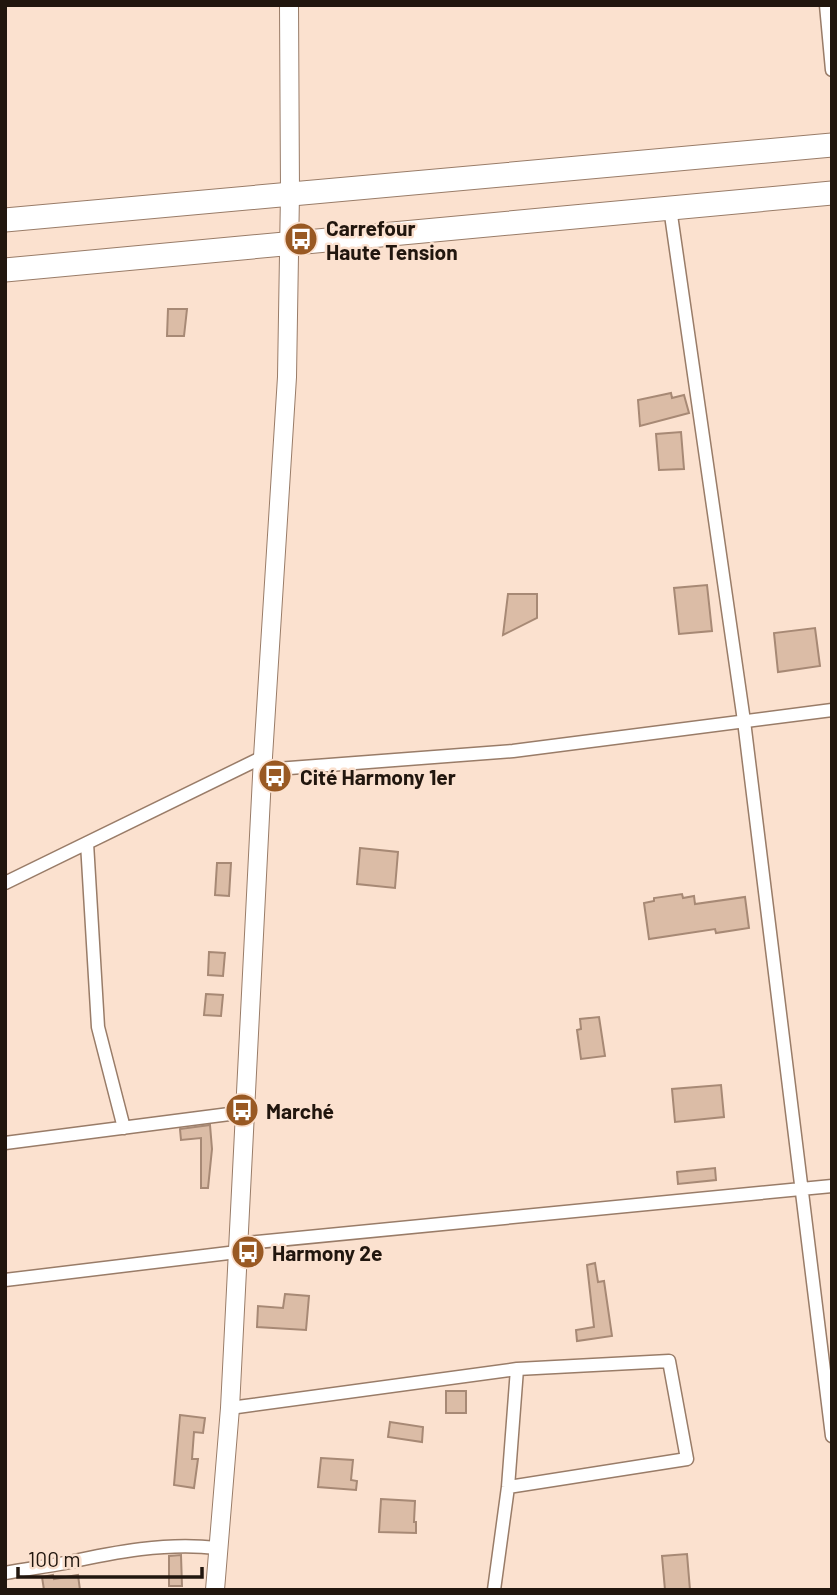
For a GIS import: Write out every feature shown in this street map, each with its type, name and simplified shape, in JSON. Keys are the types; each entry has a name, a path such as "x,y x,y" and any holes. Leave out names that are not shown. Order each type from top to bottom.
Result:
{"highway":[{"path":"5,220 290,192 832,145"},
{"path":"5,270 832,193"}],"street":[{"path":"215,1590 230,1408 263,763 287,377 289,5"},
{"path":"827,5 832,70"},
{"path":"670,208 744,721 832,1436"},
{"path":"5,883 263,763 513,751 832,710"},
{"path":"87,843 98,1027 124,1128"},
{"path":"5,1143 246,1112"},
{"path":"5,1280 237,1248 832,1186"},
{"path":"230,1408 517,1369 669,1361 687,1459 508,1487"},
{"path":"494,1590 508,1487 517,1369"},
{"path":"5,1573 144,1548 194,1545 217,1548"}],"building":[{"path":"168,309 187,309 184,336 167,336"},
{"path":"671,393 672,398 684,395 689,413 640,426 638,400"},
{"path":"681,432 684,469 659,470 656,434"},
{"path":"707,585 712,631 679,634 674,588"},
{"path":"508,594 537,594 537,618 503,635"},
{"path":"815,628 820,666 778,672 774,633"},
{"path":"360,848 398,852 395,888 357,884"},
{"path":"217,863 231,863 229,896 215,895"},
{"path":"682,894 683,898 694,896 695,904 745,897 749,928 716,933 715,929 649,939 644,903 654,901 654,898"},
{"path":"209,952 225,953 223,976 208,975"},
{"path":"206,994 223,995 221,1016 204,1015"},
{"path":"599,1017 605,1056 581,1059 577,1030 581,1029 580,1019"},
{"path":"721,1085 724,1117 675,1122 672,1089"},
{"path":"210,1125 212,1149 208,1188 201,1188 201,1138 181,1140 180,1129"},
{"path":"715,1168 716,1180 678,1184 677,1172"},
{"path":"595,1263 598,1282 604,1281 612,1336 577,1341 576,1330 594,1327 587,1265"},
{"path":"285,1294 309,1296 306,1330 257,1327 258,1306 283,1308"},
{"path":"446,1391 466,1391 466,1413 446,1413"},
{"path":"180,1415 205,1418 203,1433 194,1432 192,1459 198,1459 194,1488 174,1485"},
{"path":"390,1422 423,1427 422,1442 388,1437"},
{"path":"321,1458 353,1460 351,1480 357,1481 356,1490 318,1487"},
{"path":"381,1499 415,1501 416,1533 379,1532"},
{"path":"687,1554 690,1590 665,1590 662,1556"},
{"path":"181,1555 182,1586 169,1586 169,1556"},
{"path":"53,1575 54,1579 78,1575 80,1590 44,1590 42,1577"}],"place":[{"name":"Carrefour Haute Tension","path":"301,239"},
{"name":"Cité Harmony 1er","path":"275,776"},
{"name":"Marché","path":"242,1110"},
{"name":"Harmony 2e","path":"248,1252"}]}
